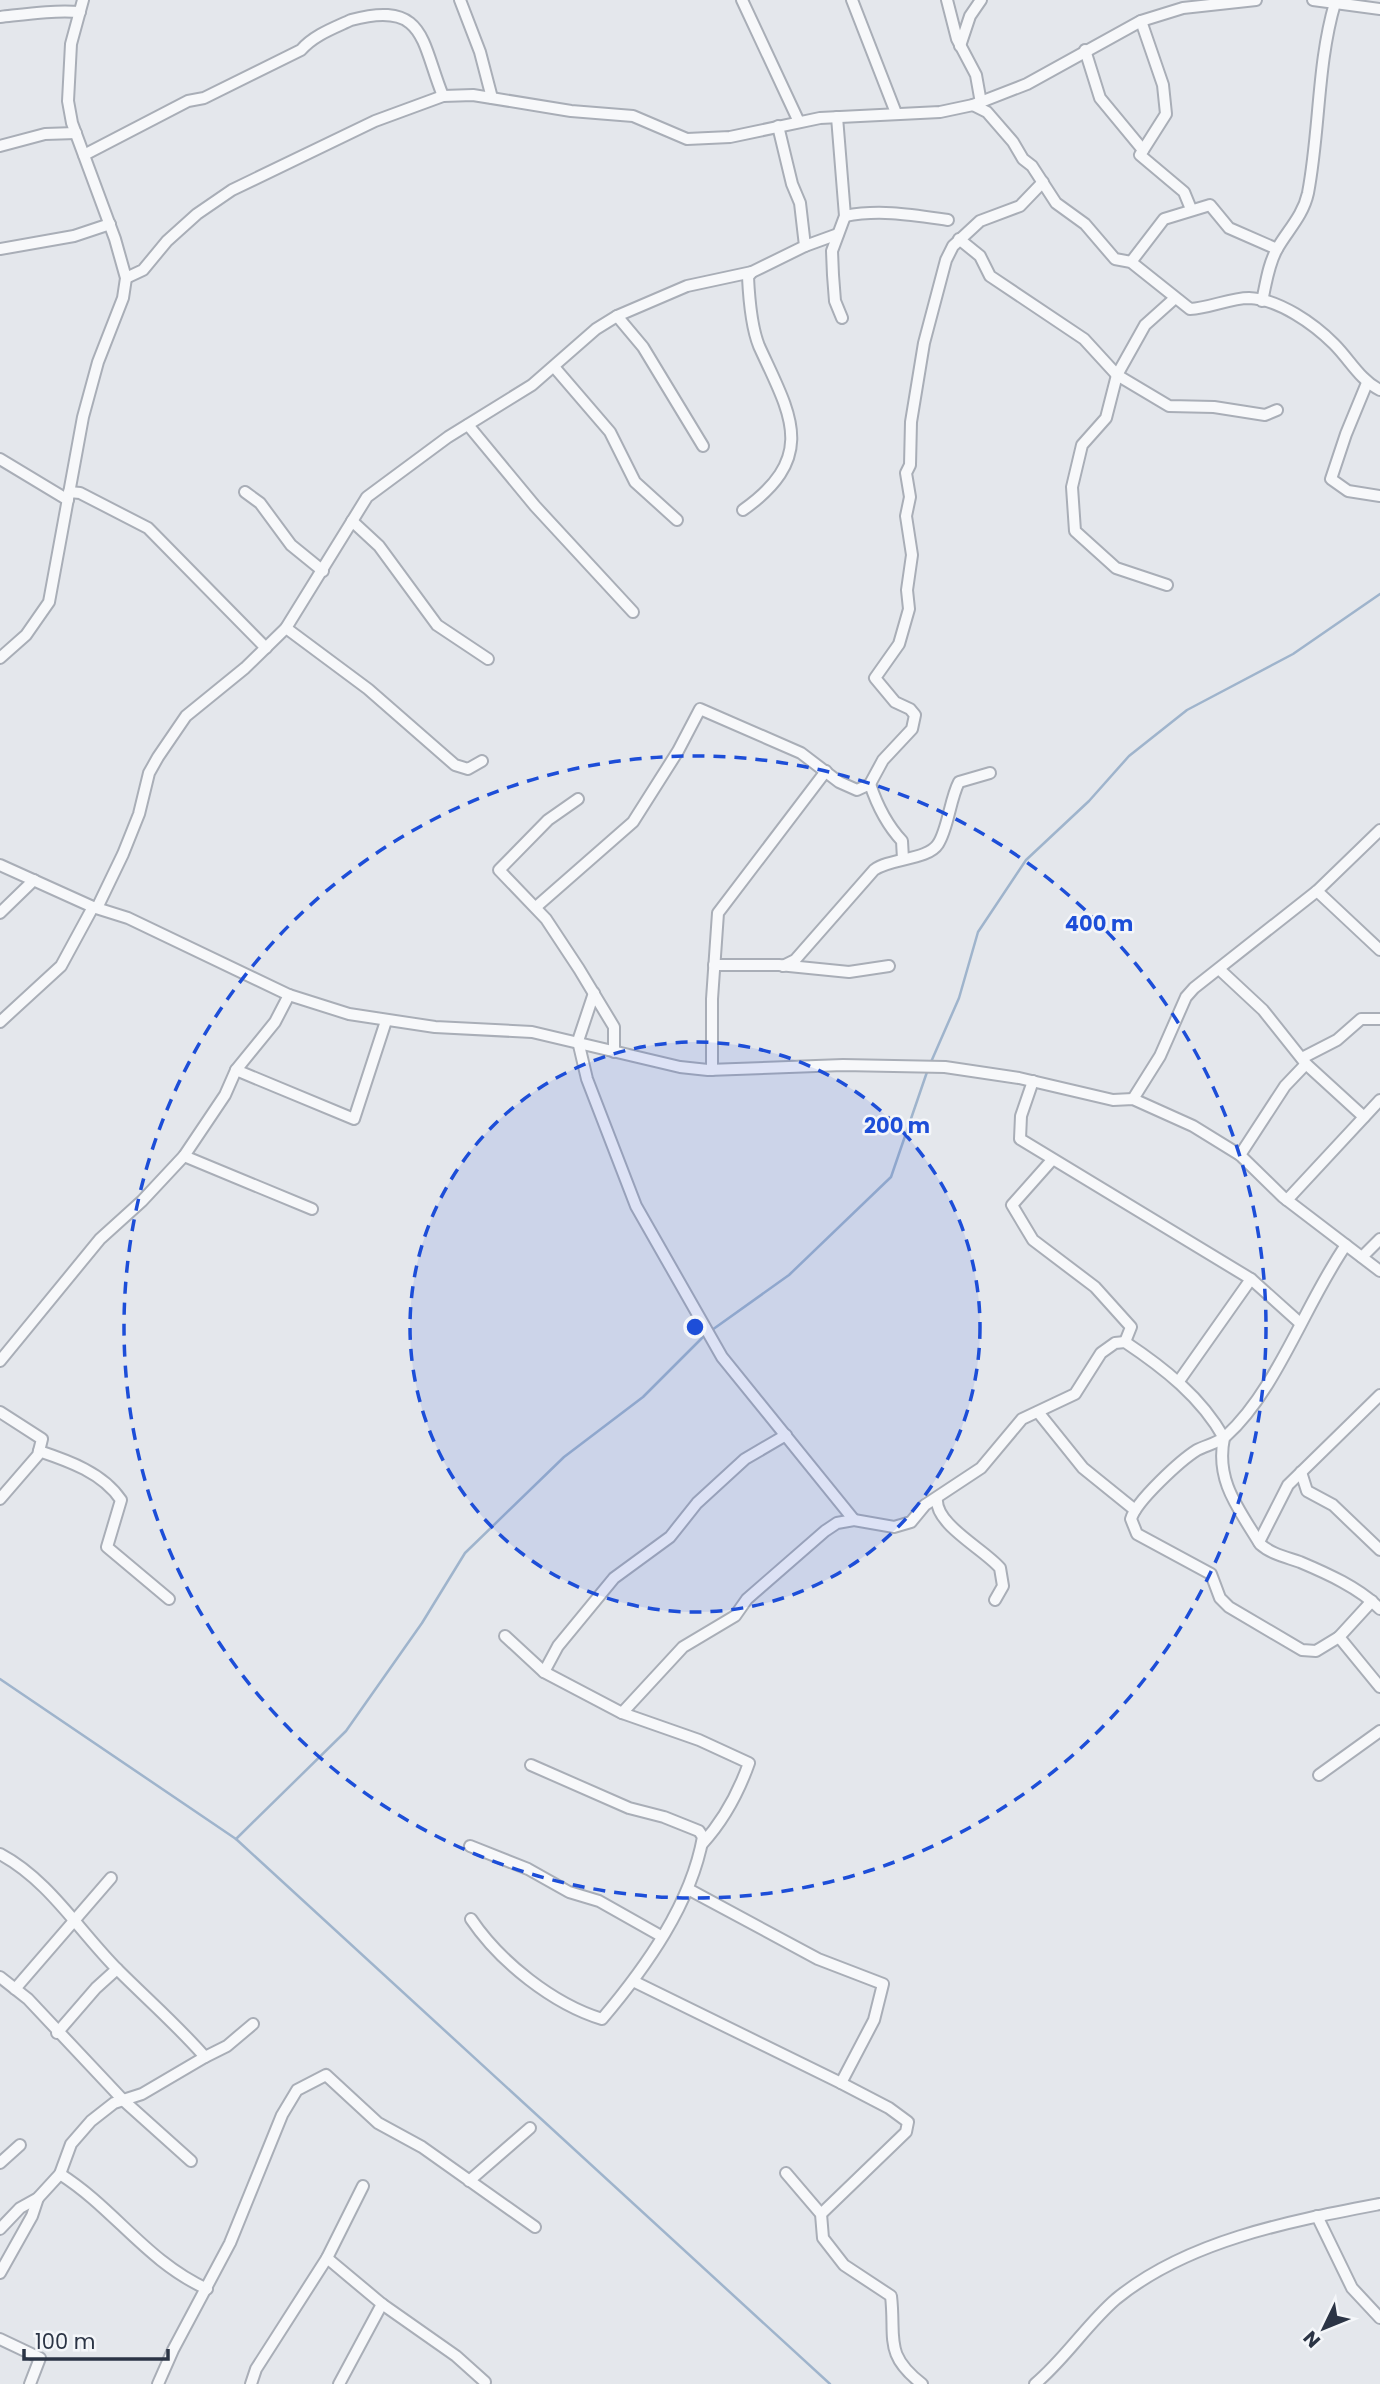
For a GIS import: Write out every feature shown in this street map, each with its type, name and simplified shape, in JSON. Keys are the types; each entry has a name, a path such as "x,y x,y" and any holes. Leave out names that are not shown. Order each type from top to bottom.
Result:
{"street":[{"path":"0,658 26,635 49,602 87,399 123,298 126,278 110,224 76,133 68,101 71,44 83,0"},
{"path":"460,0 480,52 492,98"},
{"path":"742,0 799,122"},
{"path":"852,0 896,113"},
{"path":"947,0 960,46 976,75 977,104 1043,182 1056,203 1085,224 1115,259 1131,261 1174,299 1191,309 1209,309 1240,299 1262,301 1279,307 1319,331 1367,383 1380,390"},
{"path":"960,46 970,16 981,0"},
{"path":"126,278 143,271 167,241 197,214 232,190 375,121 443,96 492,98 572,111 633,116 687,139 730,137 799,122 837,117 940,112 977,104 1027,84 1141,21 1183,8 1256,0"},
{"path":"1313,0 1366,4 1380,9"},
{"path":"1262,301 1277,249 1291,232 1307,196 1322,92 1325,36 1335,3"},
{"path":"84,155 188,101 204,98 301,50 308,41 386,6 403,9 414,19 443,96"},
{"path":"0,17 36,15 57,10 80,12"},
{"path":"1141,21 1163,85 1166,114 1139,155 1184,192 1191,209"},
{"path":"1085,50 1100,98 1143,150"},
{"path":"987,113 992,98"},
{"path":"837,117 845,216 832,251 835,301 842,318"},
{"path":"778,126 792,184 800,204 805,246"},
{"path":"0,146 45,134 76,133"},
{"path":"536,907 633,822 678,751 700,709 801,753 839,782 857,790 870,784 883,760 915,724 915,716 910,709 895,702 875,678 899,644 909,609 907,590 912,555 906,516 910,497 906,473 910,465 911,422 934,301 946,260 960,239 979,221 1020,206 1043,182"},
{"path":"1131,261 1164,219 1210,205 1230,228 1277,249"},
{"path":"845,216 864,212 902,213 948,220"},
{"path":"0,249 74,236 110,224"},
{"path":"0,1023 61,965 123,854 139,814 149,774 186,716 286,628 367,497 468,425 555,368 596,329 617,316 687,286 752,272 805,246 838,234"},
{"path":"960,239 980,256 990,276 1084,339 1116,376 1169,406 1214,407 1265,415 1277,410"},
{"path":"743,510 769,490 789,450 793,431 769,360 757,339 749,293 748,277 752,272"},
{"path":"1167,585 1116,568 1075,531 1072,487 1082,444 1106,418 1116,376 1145,325 1174,299"},
{"path":"617,316 643,347 703,446"},
{"path":"555,368 610,432 635,482 677,520"},
{"path":"1367,383 1331,479 1348,491 1380,496"},
{"path":"468,425 534,506 633,612"},
{"path":"0,459 68,496 80,493 148,528 266,648"},
{"path":"245,492 260,503 291,545 323,571"},
{"path":"352,521 379,546 438,625 488,659"},
{"path":"286,628 357,680 455,765 468,769 482,761"},
{"path":"712,1070 718,913 827,771"},
{"path":"783,966 795,960 874,870 884,863 923,855 938,845 959,782 990,773"},
{"path":"870,784 876,802 894,833 902,841 904,859"},
{"path":"578,799 548,820 499,870 536,907 594,993 614,1027 614,1052"},
{"path":"1133,1099 1160,1056 1186,997 1317,891 1380,830"},
{"path":"0,865 95,907 128,918 289,995 349,1014 435,1027 512,1030 578,1041 651,1063 712,1070 843,1065 945,1067 1034,1081 1113,1100 1133,1099 1194,1126 1240,1155 1287,1200 1380,1271"},
{"path":"0,913 34,880"},
{"path":"1317,891 1380,950"},
{"path":"714,965 783,966 849,972 889,966"},
{"path":"1219,969 1263,1010 1304,1061 1364,1117"},
{"path":"594,993 578,1041 587,1079 636,1206 722,1357 854,1520"},
{"path":"0,1361 100,1239 150,1193 184,1156 225,1095 236,1070 275,1022 289,995"},
{"path":"1240,1155 1304,1061 1338,1040 1361,1019 1380,1019"},
{"path":"236,1070 354,1119 386,1021"},
{"path":"1034,1081 1021,1116 1020,1139 1052,1160 1101,1185 1218,1261 1251,1279 1300,1322"},
{"path":"1287,1200 1380,1100"},
{"path":"184,1156 312,1209"},
{"path":"1052,1160 1012,1205 1033,1240 1095,1287 1131,1327 1125,1342"},
{"path":"1362,1257 1380,1239"},
{"path":"622,1713 683,1647 735,1616 747,1599 825,1531 836,1523 854,1520 894,1527 916,1518 925,1505 981,1468 1016,1424 1074,1394 1101,1353 1115,1343 1125,1342 1179,1381 1224,1438 1221,1453 1226,1488 1259,1542 1267,1550 1302,1563 1376,1605 1321,1650 1310,1652 1252,1622 1223,1602 1212,1574 1137,1534 1131,1519 1135,1510 1182,1462 1196,1451 1224,1438 1250,1409 1346,1245"},
{"path":"1179,1381 1251,1279"},
{"path":"1259,1542 1288,1485 1380,1395"},
{"path":"0,1412 42,1439 39,1451 0,1499"},
{"path":"1038,1412 1083,1468 1135,1510"},
{"path":"544,1672 558,1646 614,1578 670,1537 697,1503 746,1459 786,1435"},
{"path":"39,1451 86,1470 113,1488 121,1500 107,1547 169,1599"},
{"path":"1301,1472 1307,1490 1333,1505 1380,1550"},
{"path":"937,1498 936,1506 946,1522 1000,1568 1003,1586 995,1600"},
{"path":"505,1636 544,1672 622,1713 699,1740 749,1763 726,1814 702,1844"},
{"path":"1339,1637 1380,1687"},
{"path":"1319,1775 1380,1731"},
{"path":"471,1919 486,1942 547,1992 582,2013 602,2018 635,1982 688,1889 702,1844 703,1837 699,1831 664,1817 629,1808 531,1765"},
{"path":"470,1846 528,1869 569,1892 599,1901 661,1936"},
{"path":"0,1854 53,1895 117,1969 171,2018 205,2057"},
{"path":"15,1989 111,1878"},
{"path":"688,1889 818,1958 883,1984 874,2020 841,2083"},
{"path":"57,2033 96,1988 117,1969"},
{"path":"0,1977 15,1989 123,2100 191,2161"},
{"path":"635,1982 841,2083 889,2108 908,2122 906,2132 821,2214"},
{"path":"0,2229 20,2208 38,2198 60,2174 71,2144 90,2121 114,2103 142,2094 228,2046 253,2024"},
{"path":"158,2384 173,2350 230,2243 282,2115 297,2090 326,2075 378,2123 422,2147 535,2227"},
{"path":"469,2181 530,2128"},
{"path":"0,2163 20,2145"},
{"path":"786,2173 821,2214 823,2238 844,2265 891,2296 893,2352 903,2370 922,2384"},
{"path":"60,2174 94,2197 150,2254 207,2289"},
{"path":"251,2384 256,2370 327,2258 363,2186"},
{"path":"0,2273 32,2216 38,2198"},
{"path":"1035,2384 1080,2341 1114,2301 1151,2273 1276,2224 1380,2204"},
{"path":"1317,2216 1337,2251 1352,2288 1380,2318"},
{"path":"327,2258 382,2304 447,2349 485,2382"},
{"path":"339,2384 382,2304"},
{"path":"0,2339 40,2358 30,2384"}],"waterway":[{"path":"931,1062 959,998 978,932 1026,860 1089,801 1129,756 1187,710 1293,654 1380,594"},
{"path":"712,1330 789,1275 891,1177 927,1072"},
{"path":"236,1839 346,1731 422,1623 465,1553 564,1457 643,1397 704,1336"},
{"path":"0,1679 236,1839 830,2384"}]}
